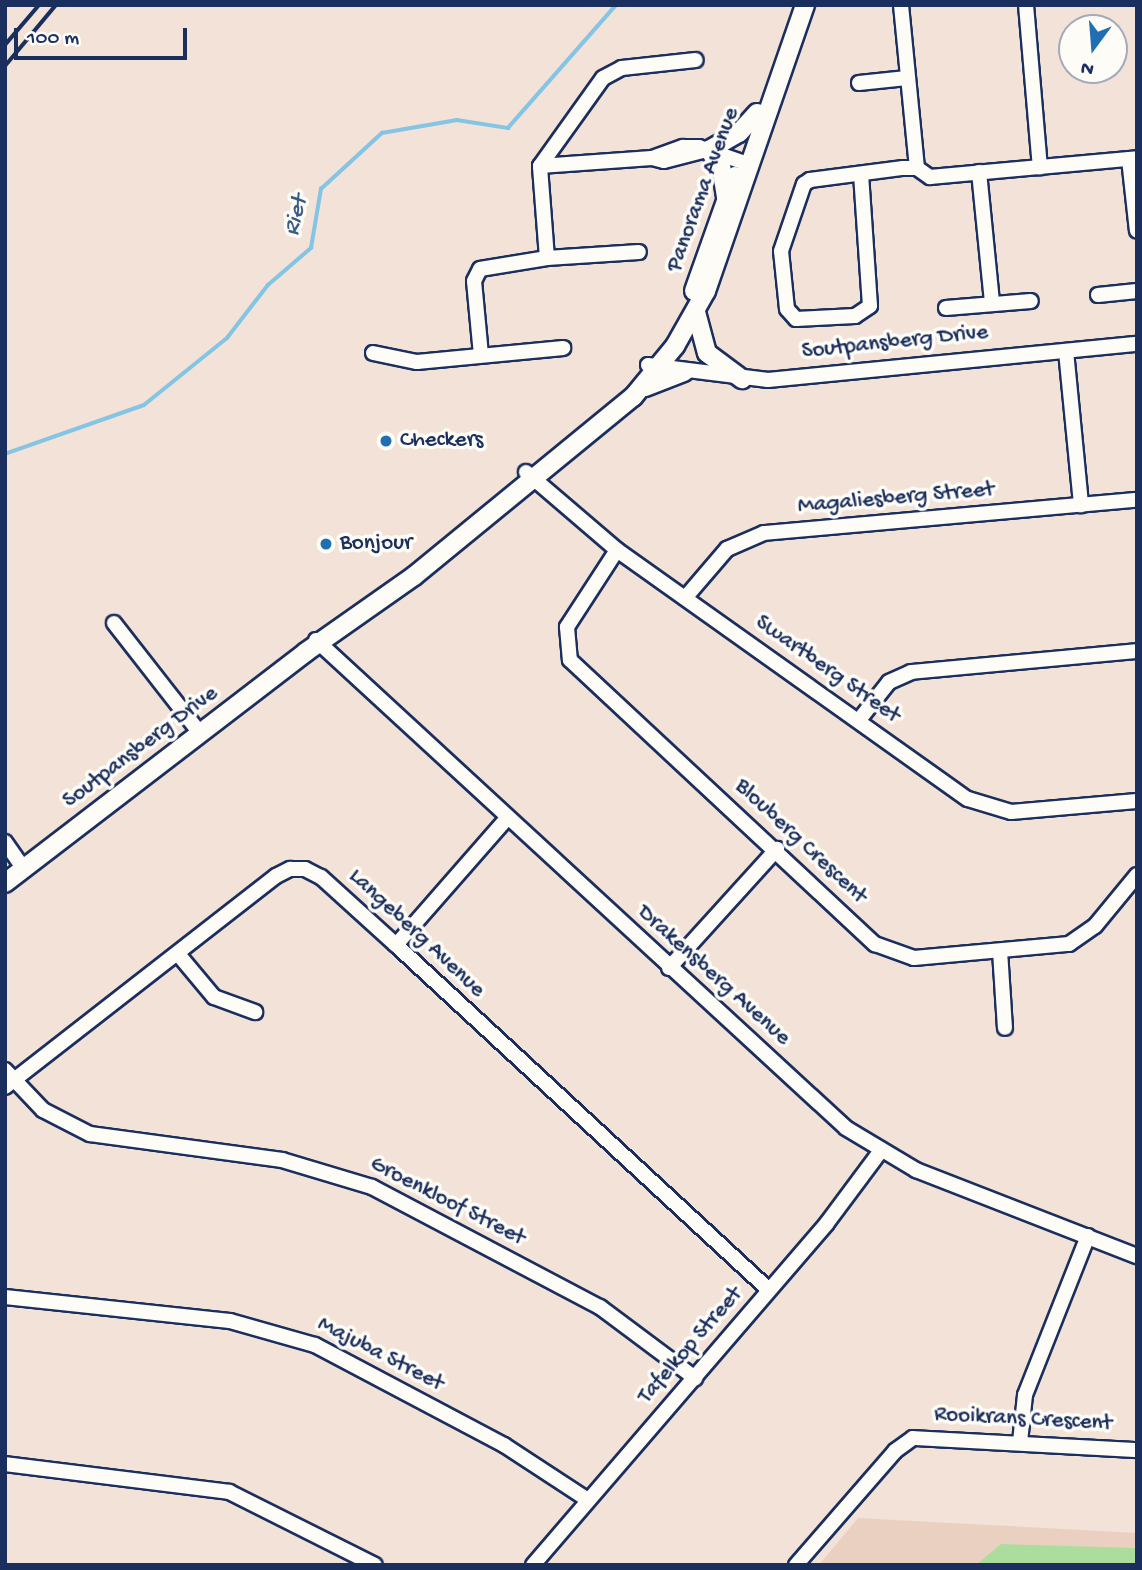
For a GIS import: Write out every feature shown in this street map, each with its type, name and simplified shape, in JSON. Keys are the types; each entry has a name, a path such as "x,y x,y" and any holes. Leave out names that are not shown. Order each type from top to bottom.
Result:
{"street":[{"name":"Panorama Avenue","path":"653,366 696,312 746,163 806,5"},
{"path":"901,5 917,168"},
{"path":"1026,5 1040,167"},
{"name":"Panorama Avenue","path":"653,366 691,296 726,200 746,163 757,113 797,28"},
{"path":"547,258 540,166 608,72 696,60"},
{"path":"859,83 907,78"},
{"path":"706,151 739,133 757,113"},
{"path":"540,166 652,158 683,147 746,163"},
{"path":"706,151 724,175 726,200"},
{"path":"861,174 870,306 855,316 796,319 787,309 781,251 799,191 810,180 861,174 917,168 930,177 1133,159 1137,231"},
{"path":"979,173 992,303"},
{"path":"481,355 476,274 486,267 547,258 639,252"},
{"path":"1098,295 1137,291"},
{"path":"946,307 1031,300"},
{"path":"696,312 707,353 742,379"},
{"name":"Soutpansberg Drive","path":"653,366 684,372 768,380 1137,344"},
{"path":"373,353 403,362 563,348"},
{"path":"1070,351 1085,505"},
{"name":"Soutpansberg Drive","path":"5,883 314,646 640,389 653,366"},
{"name":"Soutpansberg Drive","path":"531,475 611,407 653,366"},
{"path":"640,389 684,372"},
{"name":"Swartberg Street","path":"531,475 617,550 968,799 989,808 1011,812 1137,801"},
{"name":"Magaliesberg Street","path":"685,598 727,549 764,533 1137,500"},
{"name":"Blouberg Crescent","path":"617,550 567,627 570,660 778,849 875,944 894,954 914,958 1069,944 1082,937 1137,875"},
{"path":"114,623 200,733"},
{"name":"Drakensberg Avenue","path":"314,646 507,818 846,1128 880,1152 1137,1256"},
{"path":"859,720 889,682 911,672 1137,651"},
{"path":"396,945 507,818"},
{"path":"5,842 24,869"},
{"path":"669,968 778,849"},
{"name":"Langeberg Avenue","path":"8,1079 178,954 276,876 298,868 321,877 769,1290"},
{"path":"1000,951 1005,1028"},
{"path":"178,954 214,997 255,1012"},
{"name":"Groenkloof Street","path":"8,1079 43,1110 97,1136 282,1160 372,1187 600,1307 695,1378"},
{"name":"Tafelkop Street","path":"533,1565 827,1223 880,1152"},
{"path":"1020,1442 1025,1395 1088,1236"},
{"name":"Majuba Street","path":"5,1297 230,1321 315,1345 504,1445 588,1500"},
{"name":"Rooikrans Crescent","path":"796,1565 902,1443 926,1437 1137,1450"},
{"path":"5,1464 229,1492 375,1565"}],"shaded area":[{"path":"858,1518 1137,1533 1137,1565 819,1565"}],"green space":[{"path":"1001,1544 1137,1548 1137,1565 976,1565"}],"waterway":[{"name":"Riet","path":"5,454 144,405 227,338 268,285 311,248 321,189 382,133 457,120 508,128 616,5"}],"railway":[{"path":"5,45 39,5"},
{"path":"5,66 56,5"}],"place":[{"name":"Checkers","path":"386,441"},
{"name":"Bonjour","path":"326,544"}]}
